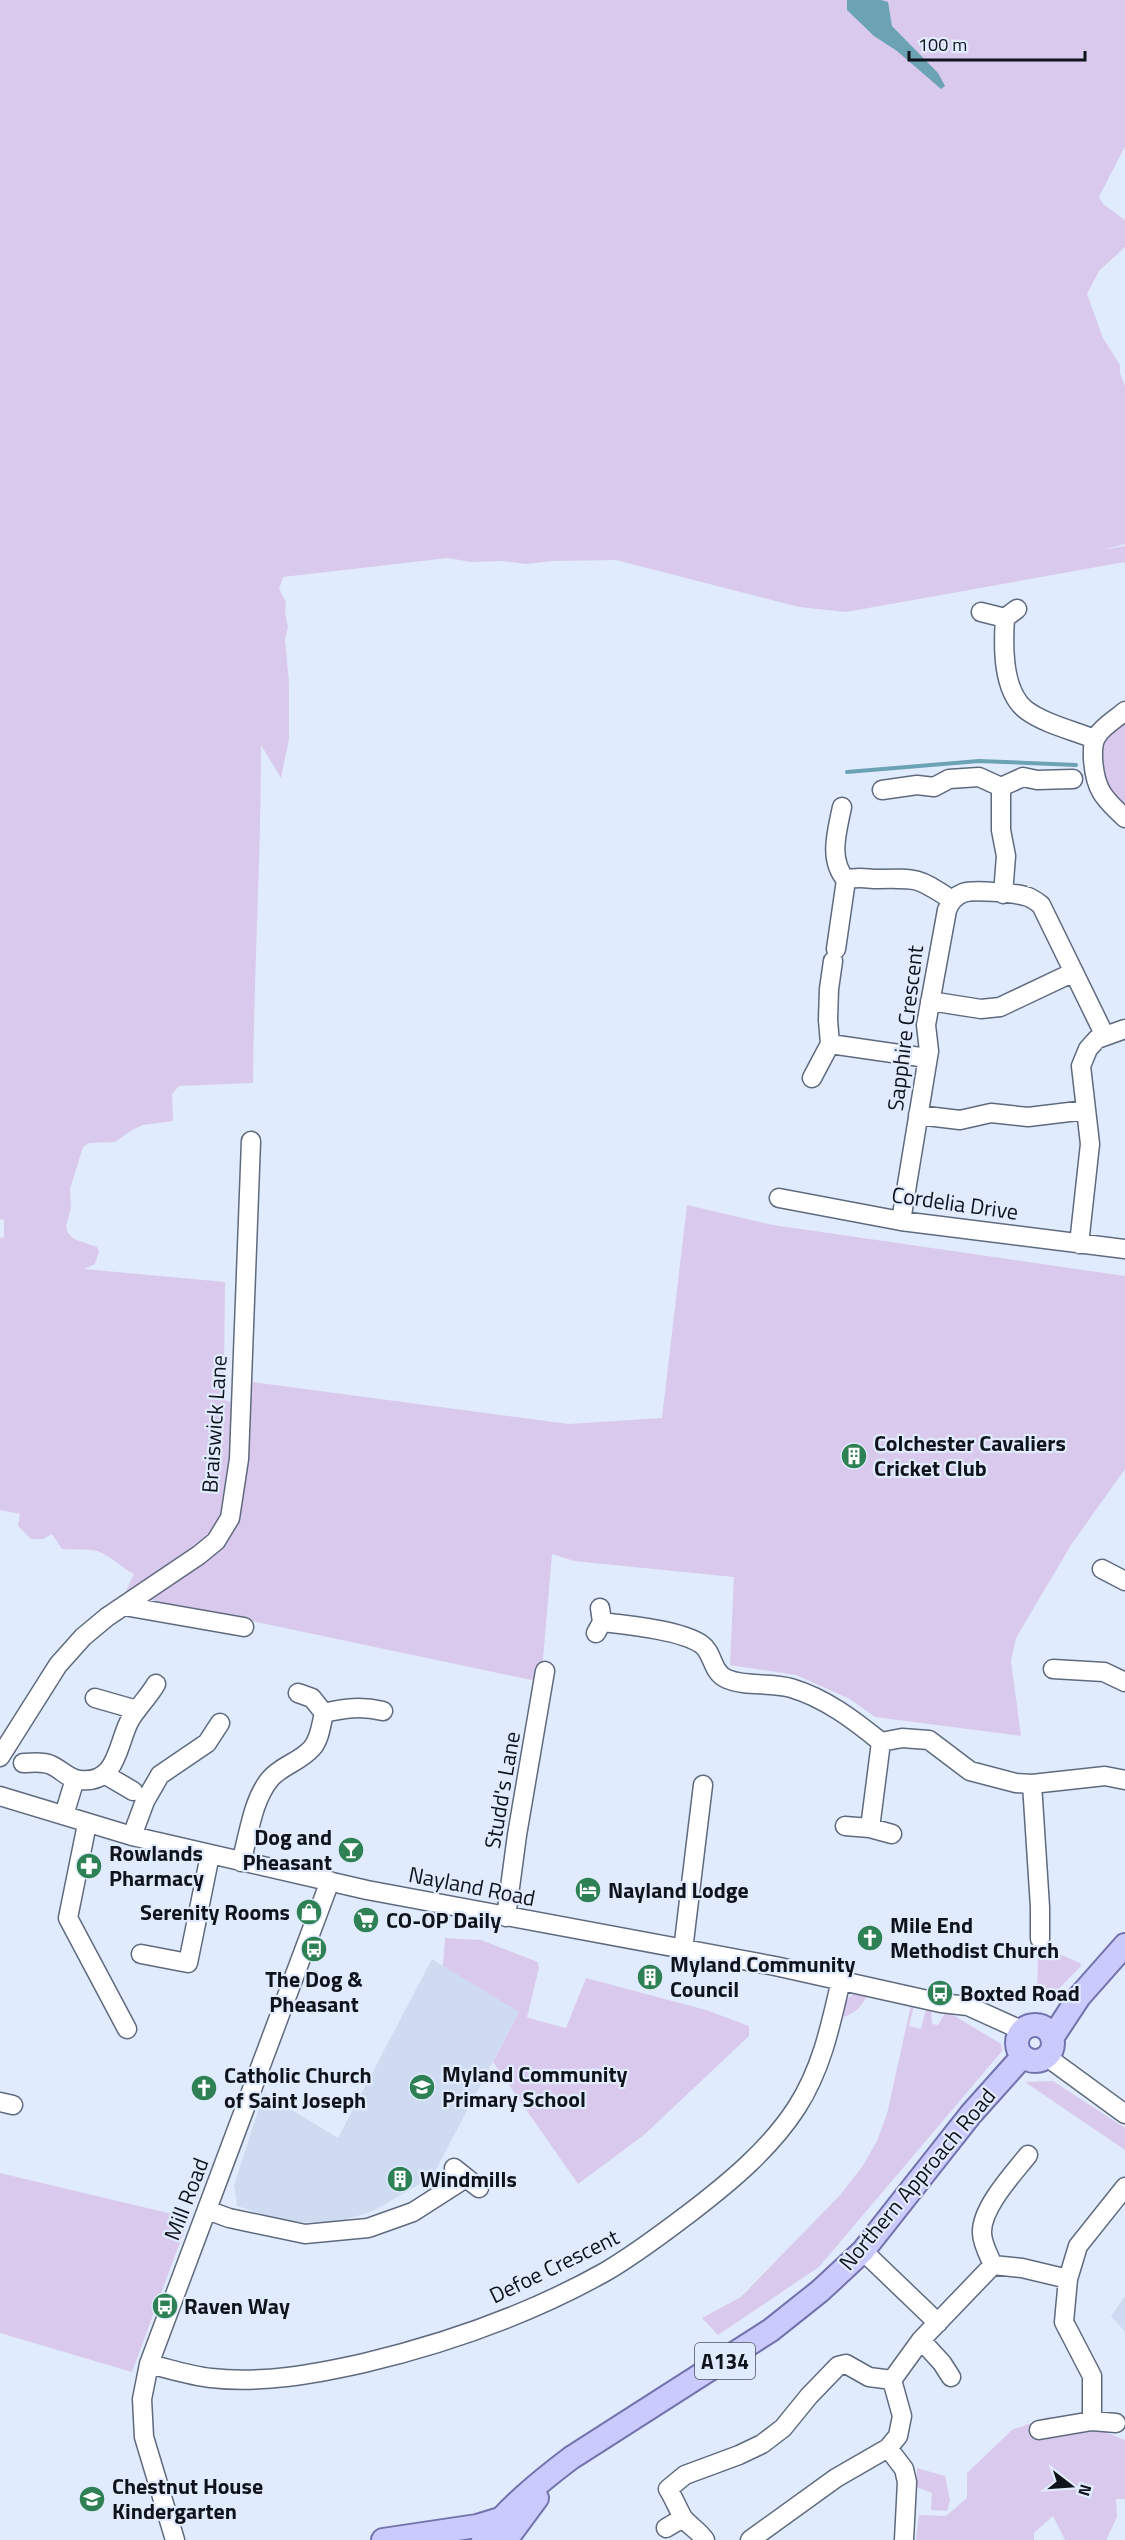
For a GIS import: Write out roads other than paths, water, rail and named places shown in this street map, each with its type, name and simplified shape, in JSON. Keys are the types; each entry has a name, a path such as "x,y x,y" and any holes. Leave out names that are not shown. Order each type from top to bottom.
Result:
{"main road":[{"name":"A134","path":"1033,2042 1125,1945"},
{"name":"Northern Approach Road","path":"483,2540 503,2529 571,2458 771,2330 820,2291 863,2251 971,2114 1033,2042"},
{"path":"383,2540 483,2525 503,2529"}],"street":[{"path":"981,612 1011,614 1005,650 1008,675 1019,703 1044,720 1094,739"},
{"path":"1125,711 1094,739 1094,777 1097,788 1125,818"},
{"path":"882,790 917,785 934,787 949,779 979,777 1001,787 1023,777 1037,780 1072,779"},
{"path":"1001,787 1001,830 1006,856 1003,894"},
{"path":"812,1078 830,1044 828,1020 846,880 840,872 834,855 842,807"},
{"path":"846,880 857,877 914,879 926,883 952,900 967,892 1026,896 1041,905 1105,1035"},
{"name":"Sapphire Crescent","path":"901,1221 929,1051 926,1025 944,922 952,900"},
{"path":"930,1001 981,1009 1000,1007 1074,972"},
{"path":"1079,1244 1090,1158 1081,1073 1083,1059 1091,1045 1105,1035 1125,1029"},
{"path":"830,1044 927,1058"},
{"path":"918,1115 960,1120 991,1113 1028,1117 1086,1110"},
{"name":"Braiswick Lane","path":"0,1756 58,1665 83,1637 216,1541 230,1518 239,1459 251,1141"},
{"name":"Cordelia Drive","path":"779,1198 901,1221 1125,1249"},
{"path":"1102,1569 1125,1581"},
{"path":"124,1606 244,1627"},
{"path":"600,1621 649,1628 691,1639 702,1645 718,1674 730,1681 791,1688 840,1710 881,1742 902,1738 929,1740 970,1771 1016,1783 1032,1784 1105,1776 1125,1780"},
{"path":"1053,1670 1104,1672 1125,1682"},
{"name":"Studd's Lane","path":"506,1917 517,1835 545,1671"},
{"path":"23,1763 42,1762 53,1765 82,1781 104,1774 113,1767 122,1737 137,1710 156,1684"},
{"path":"241,1862 257,1800 269,1780 280,1768 312,1748 320,1733 324,1713 312,1698 297,1693"},
{"path":"95,1698 137,1710"},
{"path":"324,1713 347,1707 366,1707 383,1711"},
{"path":"132,1836 146,1801 160,1775 207,1743 220,1723"},
{"path":"870,1828 881,1742"},
{"path":"104,1774 133,1791"},
{"path":"64,1815 75,1779"},
{"path":"1032,1784 1040,1939"},
{"path":"683,1950 703,1785"},
{"name":"Nayland Road","path":"0,1796 87,1824 241,1862 506,1917 841,1980 941,2008 968,2006 1033,2042"},
{"path":"87,1824 68,1918 127,2029"},
{"path":"845,1826 870,1828 892,1834"},
{"path":"141,1953 194,1965 210,1855"},
{"name":"Mill Road","path":"175,2540 144,2437 142,2400 149,2364 330,1881"},
{"name":"Defoe Crescent","path":"149,2364 211,2378 275,2378 315,2374 458,2337 546,2302 605,2272 643,2248 725,2186 781,2129 810,2086 820,2063 841,1980"},
{"path":"1033,2042 1125,2114"},
{"path":"993,2265 982,2233 987,2214 1000,2191 1028,2155"},
{"path":"207,2210 229,2218 305,2234 368,2228 413,2212 466,2178"},
{"path":"1092,2421 1092,2376 1064,2322 1068,2279 1078,2246 1112,2212 1125,2187"},
{"path":"863,2251 938,2323"},
{"path":"993,2265 1022,2268 1068,2279"},
{"path":"892,2380 921,2340 993,2265"},
{"path":"921,2340 942,2363 951,2377"},
{"path":"705,2540 698,2530 683,2518 678,2503 668,2489 685,2475 739,2456 762,2444 783,2428 838,2366 846,2364 869,2377 892,2380"},
{"path":"750,2540 836,2478 888,2448 898,2436 902,2415 892,2380"},
{"path":"1039,2430 1092,2421 1116,2423"},
{"path":"888,2448 904,2469 907,2482 904,2540"},
{"path":"666,2528 683,2518"}],"waterway":[{"path":"847,772 979,761 1076,765"}],"place":[{"name":"Colchester Cavaliers Cricket Club","path":"854,1456"},
{"name":"Dog and Pheasant","path":"351,1850"},
{"name":"Rowlands Pharmacy","path":"89,1866"},
{"name":"Nayland Lodge","path":"588,1890"},
{"name":"Serenity Rooms","path":"309,1912"},
{"name":"CO-OP Daily","path":"366,1920"},
{"name":"Mile End Methodist Church","path":"870,1938"},
{"name":"The Dog & Pheasant","path":"314,1949"},
{"name":"Myland Community Council","path":"650,1977"},
{"name":"Boxted Road","path":"940,1993"},
{"name":"Myland Community Primary School","path":"422,2087"},
{"name":"Catholic Church of Saint Joseph","path":"204,2088"},
{"name":"Windmills","path":"400,2179"},
{"name":"Raven Way","path":"165,2306"},
{"name":"Chestnut House Kindergarten","path":"92,2499"}]}
